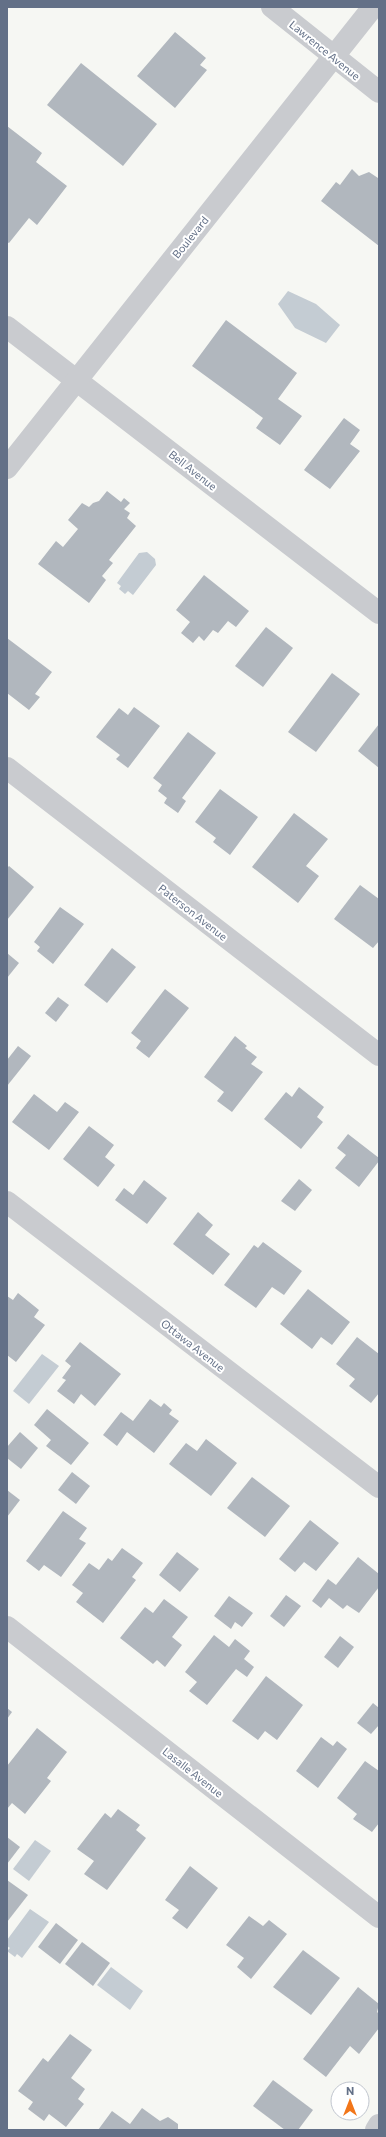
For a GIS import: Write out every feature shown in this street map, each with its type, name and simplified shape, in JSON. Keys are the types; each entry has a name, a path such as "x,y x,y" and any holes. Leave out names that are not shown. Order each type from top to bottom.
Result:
{"street":[{"name":"Lawrence Avenue","path":"272,7 379,92"},
{"name":"Boulevard","path":"7,468 373,7"},
{"name":"Bell Avenue","path":"7,327 379,613"},
{"name":"Paterson Avenue","path":"7,768 379,1055"},
{"name":"Ottawa Avenue","path":"7,1202 379,1487"},
{"name":"Lasalle Avenue","path":"7,1627 379,1917"},
{"path":"376,2130 379,2126"}],"shaded area":[{"path":"288,291 316,304 340,325 326,343 295,328 278,304"},
{"path":"147,552 155,559 156,565 133,595 128,591 125,594 119,589 121,586 117,583 139,553"},
{"path":"42,1354 59,1366 29,1404 13,1391"},
{"path":"35,1840 51,1851 29,1881 13,1869"},
{"path":"30,1909 49,1922 22,1958 17,1954 15,1957 7,1951 10,1948 7,1946 7,1940"},
{"path":"111,1967 143,1991 130,2010 97,1985"}],"building":[{"path":"175,32 206,58 200,65 207,70 175,108 137,76"},
{"path":"81,63 157,124 123,166 47,105"},
{"path":"7,126 42,153 36,162 67,186 37,225 29,218 9,243 7,242"},
{"path":"352,169 359,176 369,172 378,178 379,246 321,201 336,182 340,185"},
{"path":"226,320 297,373 278,399 302,416 280,445 256,428 263,418 192,366"},
{"path":"344,418 360,430 350,444 360,451 330,489 304,470"},
{"path":"107,491 121,502 124,498 130,503 124,509 130,513 127,518 136,526 109,560 113,563 102,576 106,580 89,603 38,564 56,541 63,547 78,529 68,520 82,503 89,507 93,503 99,501"},
{"path":"204,575 249,611 236,627 228,621 218,633 213,630 204,641 199,636 193,643 181,633 190,622 176,610"},
{"path":"266,627 293,648 263,687 235,666"},
{"path":"7,638 52,672 35,694 40,697 29,710 7,693"},
{"path":"332,673 360,694 316,752 288,732"},
{"path":"134,707 160,726 128,768 116,759 120,755 96,737 119,708 128,715"},
{"path":"379,724 379,768 358,751"},
{"path":"188,732 216,753 182,798 186,801 178,813 164,803 167,798 158,791 162,785 153,778"},
{"path":"220,789 258,817 230,855 213,842 216,838 195,822"},
{"path":"294,813 328,839 306,866 319,876 298,903 252,867"},
{"path":"9,866 34,887 7,920 7,868"},
{"path":"360,885 379,899 379,941 373,948 334,919"},
{"path":"60,907 84,924 53,964 37,951 40,947 34,942"},
{"path":"112,948 136,967 107,1003 84,985"},
{"path":"7,953 19,963 7,978"},
{"path":"165,989 189,1008 149,1058 136,1048 141,1041 131,1033"},
{"path":"58,997 69,1005 56,1022 45,1013"},
{"path":"235,1036 247,1046 245,1048 257,1057 251,1064 263,1072 232,1112 217,1101 224,1092 204,1077"},
{"path":"18,1046 31,1056 7,1086 7,1060"},
{"path":"299,1087 324,1107 317,1117 323,1122 301,1149 264,1119 286,1092 292,1097"},
{"path":"34,1094 57,1112 65,1102 79,1112 49,1150 12,1122"},
{"path":"89,1126 114,1145 105,1157 115,1165 98,1187 63,1159"},
{"path":"348,1134 379,1158 379,1161 359,1187 335,1168 346,1155 337,1148"},
{"path":"299,1179 312,1190 295,1211 281,1201"},
{"path":"144,1180 167,1198 147,1224 115,1200 124,1188 133,1195"},
{"path":"198,1212 213,1225 205,1235 230,1254 213,1275 173,1244"},
{"path":"263,1242 302,1271 284,1295 272,1287 256,1308 224,1285 254,1245 258,1248"},
{"path":"308,1289 350,1322 332,1345 321,1337 312,1349 280,1324"},
{"path":"18,1293 39,1310 34,1317 45,1325 16,1362 7,1355 7,1296 13,1300"},
{"path":"357,1337 379,1354 379,1393 371,1403 349,1386 355,1379 336,1364"},
{"path":"80,1342 121,1374 95,1406 81,1394 74,1404 57,1391 66,1380 62,1378 71,1366 65,1361"},
{"path":"150,1399 161,1407 164,1403 172,1410 169,1414 179,1421 154,1453 127,1432 117,1446 103,1435 121,1412 133,1421"},
{"path":"47,1409 89,1443 71,1465 46,1446 51,1440 34,1425"},
{"path":"20,1432 38,1448 21,1469 7,1458 7,1447"},
{"path":"206,1439 237,1463 211,1496 169,1464 186,1443 197,1451"},
{"path":"72,1472 90,1486 76,1504 58,1490"},
{"path":"252,1477 290,1506 265,1537 227,1508"},
{"path":"7,1490 20,1500 7,1517"},
{"path":"63,1511 87,1528 79,1539 86,1543 61,1577 44,1565 39,1571 26,1561"},
{"path":"310,1520 339,1543 316,1571 304,1562 295,1572 279,1559"},
{"path":"122,1548 143,1563 132,1577 136,1580 103,1623 76,1602 83,1593 72,1585 89,1563 99,1570 108,1558 112,1561"},
{"path":"177,1552 199,1569 180,1592 159,1575"},
{"path":"358,1557 379,1574 379,1587 359,1613 347,1605 343,1609 329,1598 321,1608 312,1601 328,1579 336,1585"},
{"path":"286,1595 301,1606 284,1627 270,1616"},
{"path":"229,1596 253,1613 242,1627 235,1622 231,1629 214,1616"},
{"path":"164,1599 188,1617 172,1637 182,1645 165,1667 157,1660 153,1664 120,1638 145,1607 153,1613"},
{"path":"214,1635 229,1647 235,1639 250,1651 244,1659 254,1667 247,1677 236,1669 207,1705 189,1691 197,1682 185,1672"},
{"path":"340,1636 354,1647 338,1668 324,1657"},
{"path":"266,1676 303,1705 277,1740 265,1731 258,1740 232,1721"},
{"path":"373,1703 379,1708 379,1725 371,1734 357,1723"},
{"path":"7,1708 12,1712 7,1719"},
{"path":"37,1728 67,1752 47,1778 51,1781 25,1814 12,1803 7,1809 7,1766"},
{"path":"321,1737 333,1746 337,1741 347,1749 318,1788 296,1771"},
{"path":"365,1761 379,1771 379,1823 372,1832 353,1819 357,1814 337,1798"},
{"path":"118,1809 140,1825 136,1830 146,1838 107,1890 84,1874 94,1861 77,1849 105,1813 111,1818"},
{"path":"7,1837 20,1847 7,1864"},
{"path":"190,1866 218,1888 187,1929 172,1918 179,1910 165,1900"},
{"path":"7,1880 28,1895 7,1922"},
{"path":"249,1916 263,1926 269,1920 287,1934 251,1979 237,1967 244,1958 226,1945"},
{"path":"56,1923 78,1940 60,1964 38,1947"},
{"path":"82,1942 110,1963 93,1986 65,1964"},
{"path":"303,1950 340,1978 311,2015 273,1987"},
{"path":"358,1987 379,2004 377,2012 379,2014 379,2028 359,2054 350,2046 326,2077 303,2059"},
{"path":"70,2034 92,2050 71,2078 85,2089 78,2099 84,2104 66,2127 49,2114 44,2121 28,2109 33,2102 18,2091 43,2058 48,2062"},
{"path":"273,2080 313,2110 298,2130 285,2130 253,2106"},
{"path":"142,2108 160,2121 168,2117 178,2124 178,2130 98,2130 112,2111 130,2124"}]}
